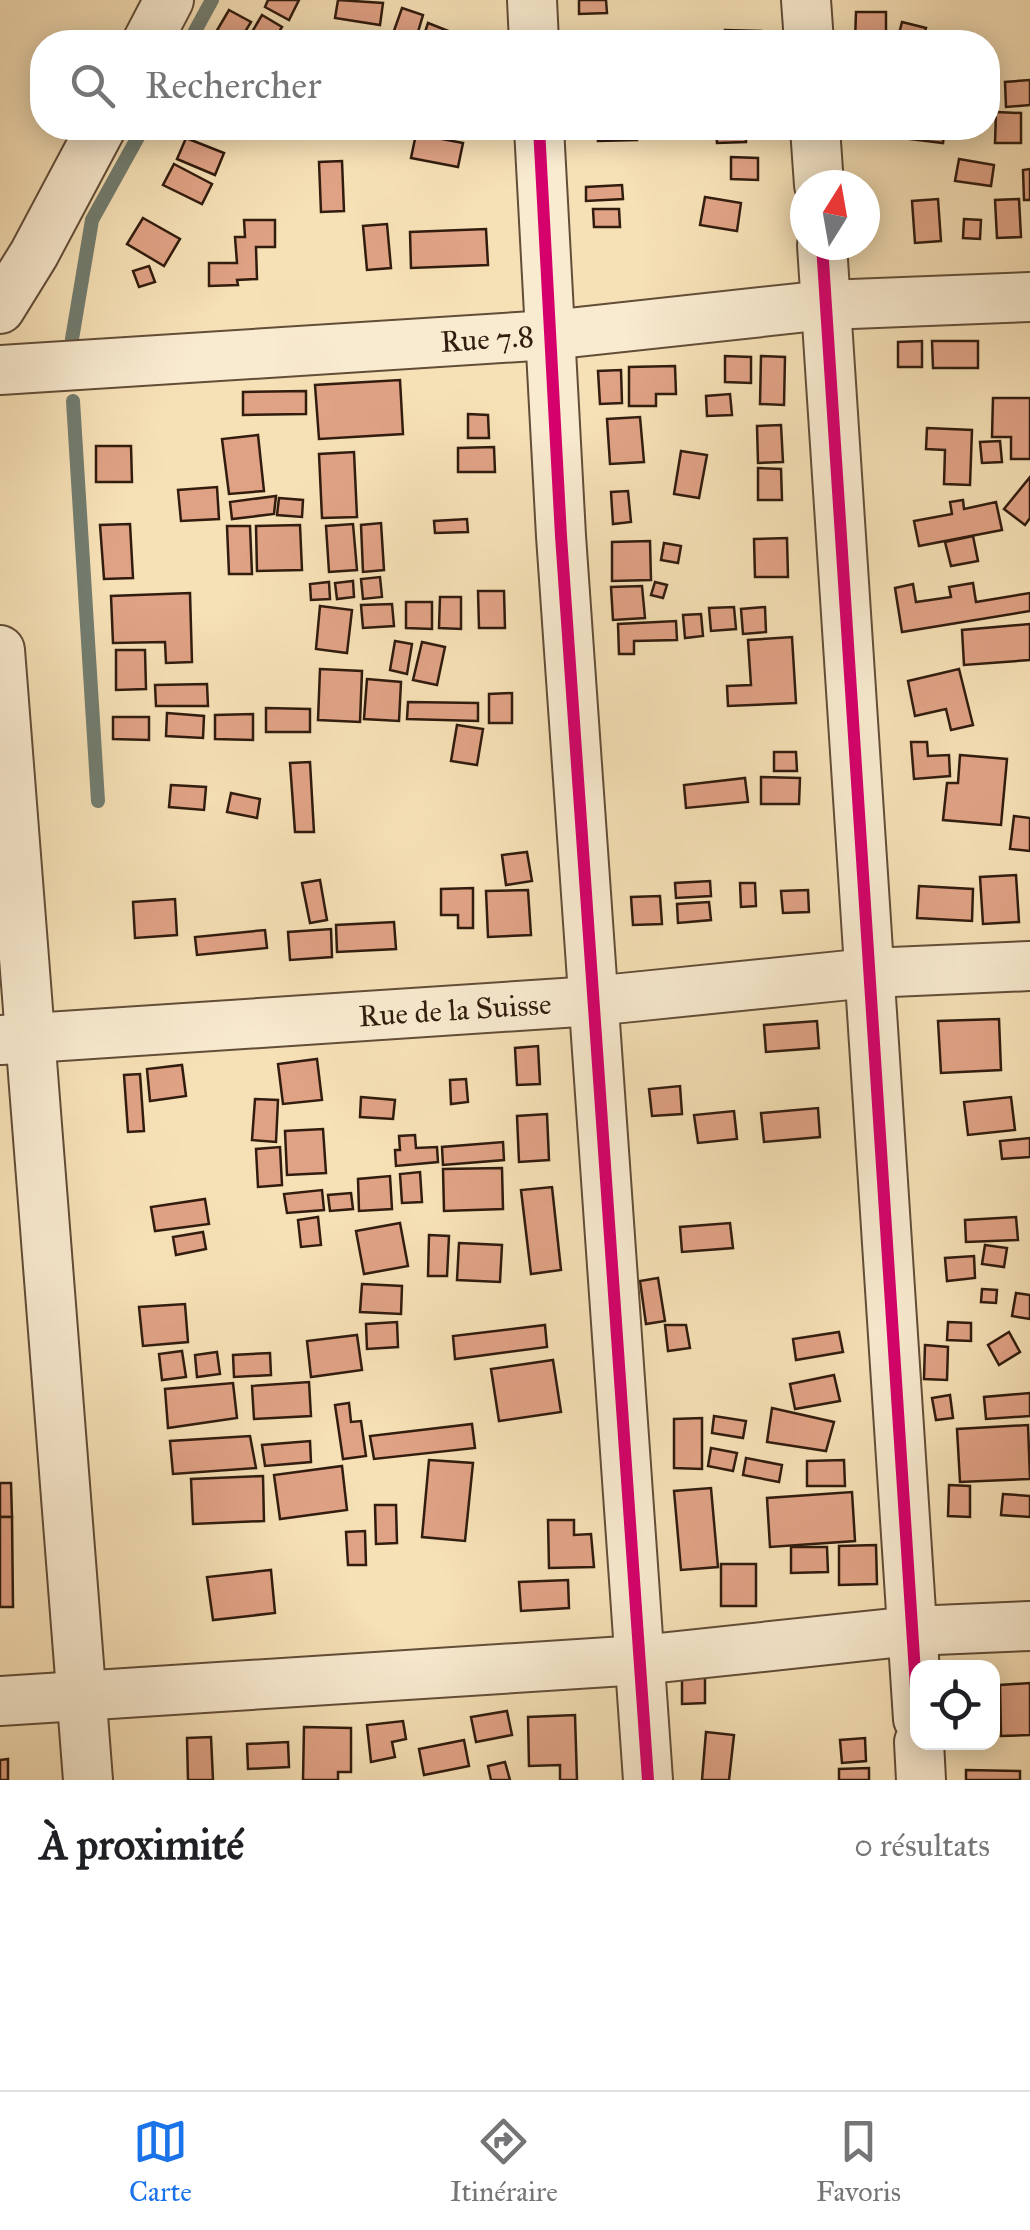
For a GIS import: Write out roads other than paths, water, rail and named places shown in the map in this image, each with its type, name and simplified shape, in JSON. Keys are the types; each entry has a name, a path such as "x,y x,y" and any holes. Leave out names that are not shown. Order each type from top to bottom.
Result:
{"street":[{"path":"154,30 170,0"},
{"path":"532,0 533,30"},
{"path":"806,0 808,30"},
{"path":"0,310 96,140"},
{"path":"540,140 561,536 648,1780"},
{"path":"816,140 817,170"},
{"path":"823,260 914,1660"},
{"name":"Rue 7.8","path":"0,370 550,335 826,306 1030,297"},
{"path":"0,650 15,1039 88,1780"},
{"name":"Rue de la Suisse","path":"15,1039 594,1002 869,972 1030,966"},
{"path":"0,1701 640,1660 912,1631 1030,1626"},
{"path":"920,1750 922,1780"}],"waterway":[{"path":"196,30 212,0"},
{"path":"72,339 92,220 136,140"},
{"path":"73,401 98,801"}]}
